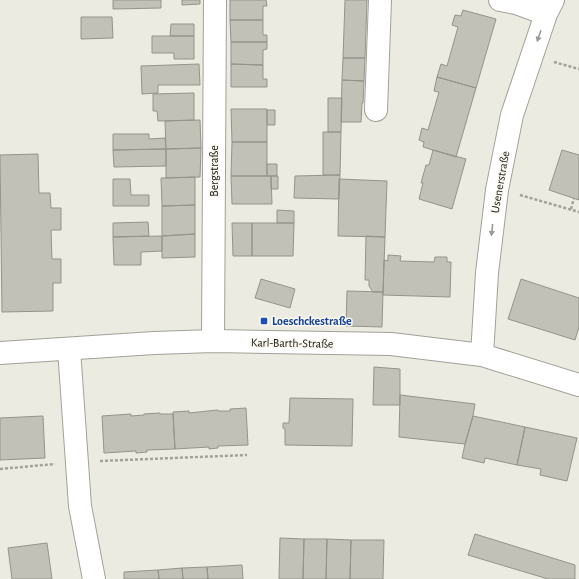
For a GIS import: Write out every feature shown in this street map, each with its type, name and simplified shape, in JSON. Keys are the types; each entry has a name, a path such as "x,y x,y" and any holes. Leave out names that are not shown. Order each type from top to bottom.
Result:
{"street":[{"name":"Bergstraße","path":"213,342 215,0"},
{"path":"376,110 380,0"},
{"name":"Usenerstraße","path":"482,355 487,273 497,190 512,114 550,7 500,0"},
{"name":"Karl-Barth-Straße","path":"0,353 213,342 391,344 482,355 579,385"},
{"path":"69,349 80,506 94,579"}],"path":[{"path":"497,190 579,212"},
{"path":"571,210 574,198"},
{"path":"0,470 77,462 247,455"}],"building":[{"path":"113,0 161,0 161,8 113,9"},
{"path":"182,0 200,0 200,4 182,5"},
{"path":"230,0 266,0 267,6 263,6 263,20 230,20"},
{"path":"345,0 367,0 365,58 343,58"},
{"path":"463,10 496,19 476,88 437,77 441,64 447,66 458,27 452,25 455,15 461,16"},
{"path":"81,17 112,17 113,38 81,39"},
{"path":"230,20 263,20 263,35 267,35 267,42 231,42"},
{"path":"171,24 194,24 194,36 170,36"},
{"path":"152,36 194,36 194,59 174,59 174,53 152,53"},
{"path":"231,42 267,42 267,49 263,50 263,65 231,64"},
{"path":"343,58 365,58 364,81 342,80"},
{"path":"199,64 200,85 158,85 158,93 142,94 141,66"},
{"path":"231,64 263,65 263,79 267,79 267,87 231,87"},
{"path":"437,77 476,88 456,157 423,147 424,142 419,140 422,128 428,130 439,92 434,91"},
{"path":"342,80 364,81 361,122 341,122"},
{"path":"194,93 194,120 158,121 157,111 153,111 153,94"},
{"path":"328,98 342,98 341,132 328,132"},
{"path":"231,109 267,109 267,142 232,142"},
{"path":"267,110 275,110 275,125 267,125"},
{"path":"200,120 201,148 166,149 165,121"},
{"path":"323,132 341,132 340,175 323,175"},
{"path":"113,134 149,134 149,139 165,138 166,149 113,150"},
{"path":"232,142 267,142 267,176 231,176"},
{"path":"201,148 200,177 166,178 166,149"},
{"path":"166,149 166,166 114,167 113,150"},
{"path":"433,150 466,159 452,209 419,199 423,183 421,183 426,165 429,165"},
{"path":"562,150 579,155 579,200 549,190"},
{"path":"38,154 39,193 50,193 51,208 61,208 61,230 51,230 52,259 61,259 61,283 53,283 53,311 2,312 0,155"},
{"path":"267,164 277,164 277,176 267,176"},
{"path":"340,175 339,199 294,198 295,176"},
{"path":"231,176 271,176 272,204 232,204"},
{"path":"271,176 278,176 278,189 271,189"},
{"path":"195,177 195,205 162,206 161,178"},
{"path":"113,179 130,179 131,195 149,195 149,206 113,206"},
{"path":"339,179 387,181 385,237 338,236"},
{"path":"195,205 195,234 162,236 162,206"},
{"path":"277,210 294,211 294,223 277,223"},
{"path":"148,222 149,236 113,237 113,223"},
{"path":"232,223 252,223 252,256 233,256"},
{"path":"252,223 294,223 293,256 252,256"},
{"path":"195,234 195,257 162,258 162,236"},
{"path":"162,236 162,251 141,252 141,265 114,265 113,237"},
{"path":"366,236 385,237 383,292 373,292 369,286 369,280 365,280"},
{"path":"388,255 401,256 400,261 434,262 435,257 447,257 447,262 451,262 450,297 383,295 384,260 388,261"},
{"path":"261,279 295,289 290,308 255,298"},
{"path":"521,279 579,298 579,327 575,340 508,319"},
{"path":"347,291 383,292 382,327 346,326"},
{"path":"374,367 400,369 400,405 373,405"},
{"path":"400,395 475,404 465,444 399,437"},
{"path":"290,398 353,399 352,446 285,445 285,429 283,428 283,423 289,423"},
{"path":"246,408 248,445 218,446 218,448 209,449 209,447 175,449 173,412 189,411 189,413 218,410 230,411 230,409"},
{"path":"160,413 173,414 175,449 147,450 147,452 136,453 136,451 104,453 102,416 131,414 131,416"},
{"path":"43,416 45,458 0,460 0,418"},
{"path":"473,416 525,427 517,465 485,458 484,463 462,458"},
{"path":"525,427 577,438 567,481 540,475 541,469 517,465"},
{"path":"475,534 575,565 575,579 548,579 468,555"},
{"path":"280,538 304,539 303,579 279,579"},
{"path":"304,539 327,539 326,579 303,579"},
{"path":"327,539 351,540 350,579 326,579"},
{"path":"351,540 384,540 383,579 350,579"},
{"path":"47,543 52,579 12,579 8,548"},
{"path":"242,565 243,579 208,579 207,567"},
{"path":"207,567 208,579 183,579 182,568"},
{"path":"182,568 183,579 159,579 158,570"},
{"path":"158,570 159,579 124,579 124,572"}],"place":[{"name":"Loeschckestraße","path":"264,321"}]}
